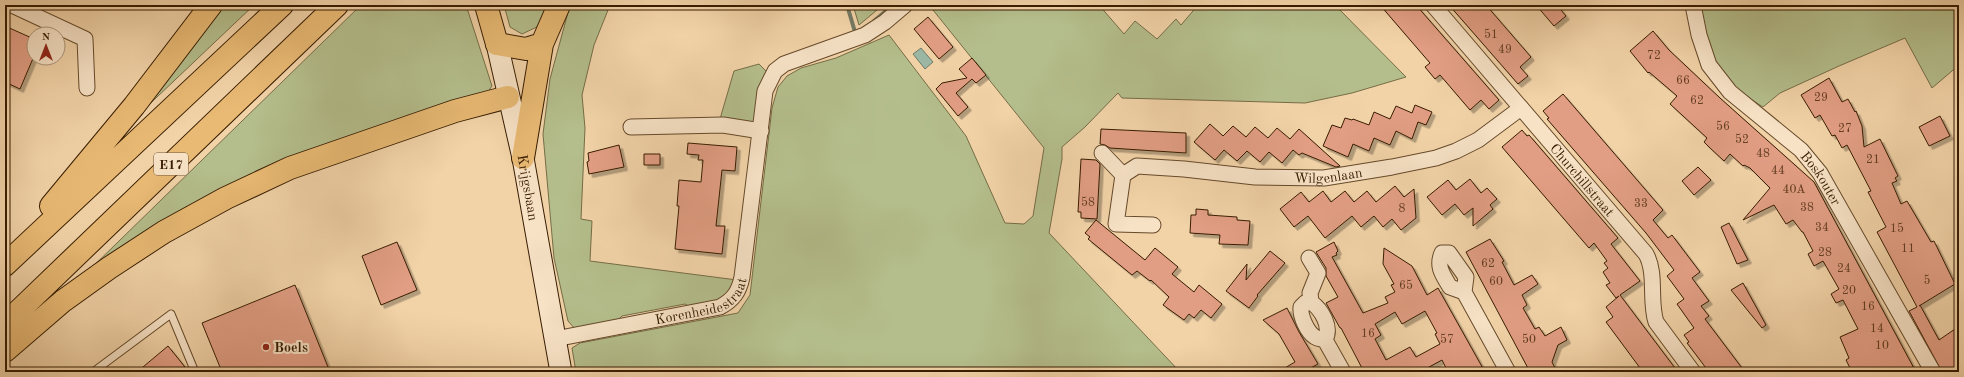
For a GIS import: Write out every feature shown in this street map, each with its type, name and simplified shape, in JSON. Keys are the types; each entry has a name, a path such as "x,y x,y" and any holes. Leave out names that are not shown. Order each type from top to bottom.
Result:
{"main road":[{"path":"5,262 134,106 211,5"},
{"name":"E17","path":"5,265 282,5"},
{"name":"E17","path":"5,324 337,5"},
{"name":"Krijgsbaan","path":"486,5 497,44 522,158 562,372"},
{"path":"522,158 542,44 559,5"},
{"path":"497,44 526,49 542,44"},
{"path":"5,352 63,301 109,268 164,232 226,198 290,168 455,111 508,97"}],"street":[{"path":"12,5 85,39 87,88"},
{"name":"Korenheidestraat","path":"555,339 720,307 732,300 741,286 765,91 776,71 784,64 865,35 885,22 905,5"},
{"name":"Churchillstraat","path":"1433,5 1646,254 1651,269 1654,314 1656,322 1693,372"},
{"name":"Boskouter","path":"1693,5 1699,35 1709,65 1730,92 1801,150 1820,173 1933,372"},
{"name":"Wilgenlaan","path":"1123,175 1137,166 1184,169 1255,177 1324,178 1392,167 1436,158 1456,151 1478,140 1521,108"},
{"path":"631,127 723,125 761,131"},
{"path":"1102,153 1123,175 1116,224 1153,225"},
{"path":"1309,258 1318,273 1310,293 1311,302 1319,308 1326,322 1328,335 1325,340 1343,372"},
{"path":"1464,292 1508,372"}],"lane":[{"path":"93,372 171,314 195,372"}],"green space":[{"path":"219,5 254,5 137,116"},
{"path":"361,5 466,5 492,86 485,96 289,161 77,282"},
{"path":"504,5 549,5 541,25 522,34 510,27"},
{"path":"570,5 610,5 594,45 582,95 585,128 581,219 592,221 590,261 737,280 718,304 692,308 685,304 622,316 615,323 576,330 568,321 554,258 543,134 550,79"},
{"path":"853,5 883,5 859,25"},
{"path":"929,5 1099,5 1124,34 1135,21 1157,39 1176,19 1181,25 1198,5 1335,5 1406,77 1352,93 1305,103 1122,98 1118,93 1085,127 1062,147 1062,159 1049,233 1180,372 576,372 572,348 580,343 738,313 750,295 772,108 778,87 787,76 801,68 836,58 889,35 966,136 1005,223 1024,224 1033,216 1044,148"},
{"path":"1698,5 1959,5 1959,65 1932,88 1905,38 1780,93 1763,107 1738,91 1714,62"},
{"path":"759,64 767,72 754,122 720,119 734,71"}],"shaded area":[{"path":"921,48 933,62 925,69 913,54"}],"building":[{"path":"1380,5 1416,5 1499,100 1489,109 1481,100 1470,110 1440,75 1435,79 1425,67 1430,63"},
{"path":"1449,5 1486,5 1531,57 1520,67 1528,76 1518,84"},
{"path":"1536,5 1557,5 1566,16 1554,26"},
{"path":"928,17 953,47 939,59 914,29"},
{"path":"5,26 26,35 26,66 30,66 20,89 5,82"},
{"path":"1653,31 1669,50 1720,98 1814,182 1916,372 1852,372 1846,360 1849,358 1840,337 1858,329 1843,300 1836,303 1831,294 1839,289 1823,261 1814,266 1808,254 1813,251 1803,232 1793,220 1786,224 1774,205 1743,220 1770,188 1750,168 1744,165 1743,166 1730,154 1724,161 1709,147 1704,142 1707,138 1670,104 1677,96 1649,72 1648,73 1630,51"},
{"path":"972,58 986,75 976,83 972,79 956,93 968,107 958,116 936,89 942,83 967,78 959,69"},
{"path":"1829,78 1842,102 1848,99 1855,112 1856,111 1862,126 1864,147 1880,139 1898,176 1895,178 1897,181 1892,183 1901,204 1907,201 1931,242 1934,241 1955,284 1920,305 1939,340 1955,329 1959,337 1959,372 1942,372 1909,311 1917,307 1877,232 1886,227 1868,192 1871,191 1847,145 1842,148 1835,135 1832,136 1820,115 1815,118 1801,95"},
{"path":"1563,94 1663,210 1653,220 1668,238 1672,235 1700,272 1692,278 1709,301 1701,306 1709,316 1705,319 1745,372 1709,372 1687,343 1689,342 1684,335 1694,328 1677,304 1684,299 1667,276 1674,270 1646,233 1547,119 1549,118 1543,111"},
{"path":"1415,105 1432,112 1426,125 1418,122 1412,139 1396,131 1390,145 1374,138 1369,151 1353,144 1348,157 1323,146 1332,125 1341,128 1345,118 1353,119 1369,125 1374,112 1390,119 1396,106 1412,113"},
{"path":"1940,116 1950,136 1929,146 1919,127"},
{"path":"1210,124 1223,136 1233,126 1246,137 1255,127 1268,138 1277,128 1290,139 1299,129 1340,166 1336,167 1302,153 1299,155 1293,150 1282,163 1269,152 1260,162 1247,151 1237,161 1224,150 1215,160 1194,142"},
{"path":"1101,129 1186,133 1186,153 1110,148 1100,144"},
{"path":"1522,130 1527,136 1529,135 1618,238 1611,244 1640,281 1620,295 1678,372 1643,372 1606,322 1613,317 1606,307 1619,296 1616,298 1606,285 1610,283 1603,272 1608,268 1604,263 1607,261 1594,243 1589,248 1502,147"},
{"path":"688,143 737,147 735,171 722,170 716,226 725,226 722,254 675,249 679,206 677,206 679,180 701,182 703,160 698,160 699,155 687,154"},
{"path":"619,145 624,167 589,174 587,162 589,161 588,153"},
{"path":"644,154 660,154 660,165 644,165"},
{"path":"1081,159 1096,160 1100,164 1097,219 1081,218 1081,212 1078,212"},
{"path":"1698,167 1711,180 1694,195 1682,181"},
{"path":"1470,179 1481,193 1487,188 1497,199 1490,205 1493,209 1473,226 1473,208 1464,215 1455,204 1442,215 1427,197 1448,180 1456,190"},
{"path":"1395,186 1404,197 1414,189 1416,218 1401,230 1392,219 1383,227 1374,216 1361,227 1352,216 1325,238 1308,216 1294,227 1280,209 1301,192 1309,202 1323,191 1331,202 1345,191 1354,202 1367,191 1376,202"},
{"path":"1196,209 1208,210 1208,215 1237,217 1237,220 1250,221 1248,245 1219,244 1220,235 1190,233 1191,215 1196,215"},
{"path":"1096,220 1145,260 1155,248 1178,267 1172,274 1194,292 1199,285 1222,304 1211,318 1201,310 1194,318 1189,314 1184,320 1163,305 1169,297 1151,280 1150,281 1137,271 1132,275 1088,239 1090,237 1085,233"},
{"path":"1729,223 1748,260 1737,264 1721,227"},
{"path":"1490,239 1504,261 1502,262 1514,285 1532,275 1538,284 1522,295 1527,305 1523,308 1535,329 1539,327 1545,336 1561,327 1567,340 1558,345 1552,362 1557,372 1530,372 1466,252"},
{"path":"397,242 417,290 381,305 362,256"},
{"path":"1334,242 1338,251 1336,253 1337,255 1332,257 1363,313 1388,303 1385,297 1395,292 1391,285 1394,284 1383,264 1384,248 1412,266 1427,295 1438,288 1485,372 1448,372 1442,360 1420,372 1364,372 1326,303 1338,297 1326,276 1326,268 1316,252","holes":["1425,311 1437,333 1435,334 1440,344 1416,357 1410,347 1386,360 1375,339 1381,335 1375,324 1395,312 1402,324"]},
{"path":"1270,251 1285,263 1257,295 1258,296 1249,308 1226,291 1247,264 1246,280"},
{"path":"1743,283 1766,325 1762,328 1731,290"},
{"name":"Boels","path":"295,285 330,372 222,372 202,323"},
{"path":"1287,308 1318,364 1303,372 1278,372 1295,362 1279,334 1263,320"},
{"path":"168,346 189,372 137,372"}],"waterway":[{"path":"847,5 855,32"},
{"path":"874,21 893,5"}],"place":[{"name":"Boels","path":"266,347"}]}
